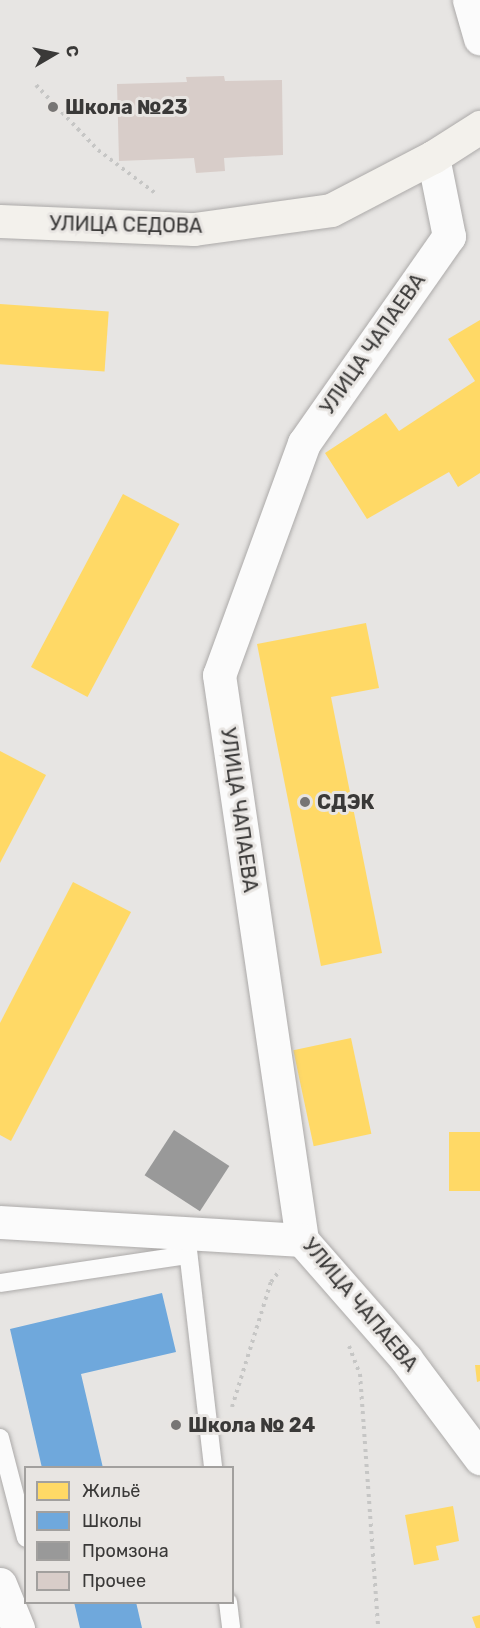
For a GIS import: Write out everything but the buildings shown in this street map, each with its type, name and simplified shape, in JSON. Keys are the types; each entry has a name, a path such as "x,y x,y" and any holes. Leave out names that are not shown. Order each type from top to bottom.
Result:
{"street":[{"path":"469,0 480,38"},
{"name":"УЛИЦА СЕДОВА","path":"0,221 194,230 331,210 433,157 480,127"},
{"name":"УЛИЦА ЧАПАЕВА","path":"433,157 449,236 304,443 219,675 302,1240 406,1359 480,1458"},
{"path":"0,1222 187,1244 302,1240"},
{"path":"0,1584 18,1628"}],"lane":[{"path":"0,1283 187,1244 213,1466"},
{"path":"0,1438 24,1530"},
{"path":"228,1604 231,1628"}],"path":[{"path":"36,85 98,150 164,199"},
{"path":"230,1413 271,1282 302,1240"},
{"path":"346,1336 360,1374 378,1628"}],"place":[{"name":"Школа №23","path":"53,107"},
{"name":"СДЭК","path":"305,802"},
{"name":"Школа № 24","path":"176,1425"}]}
